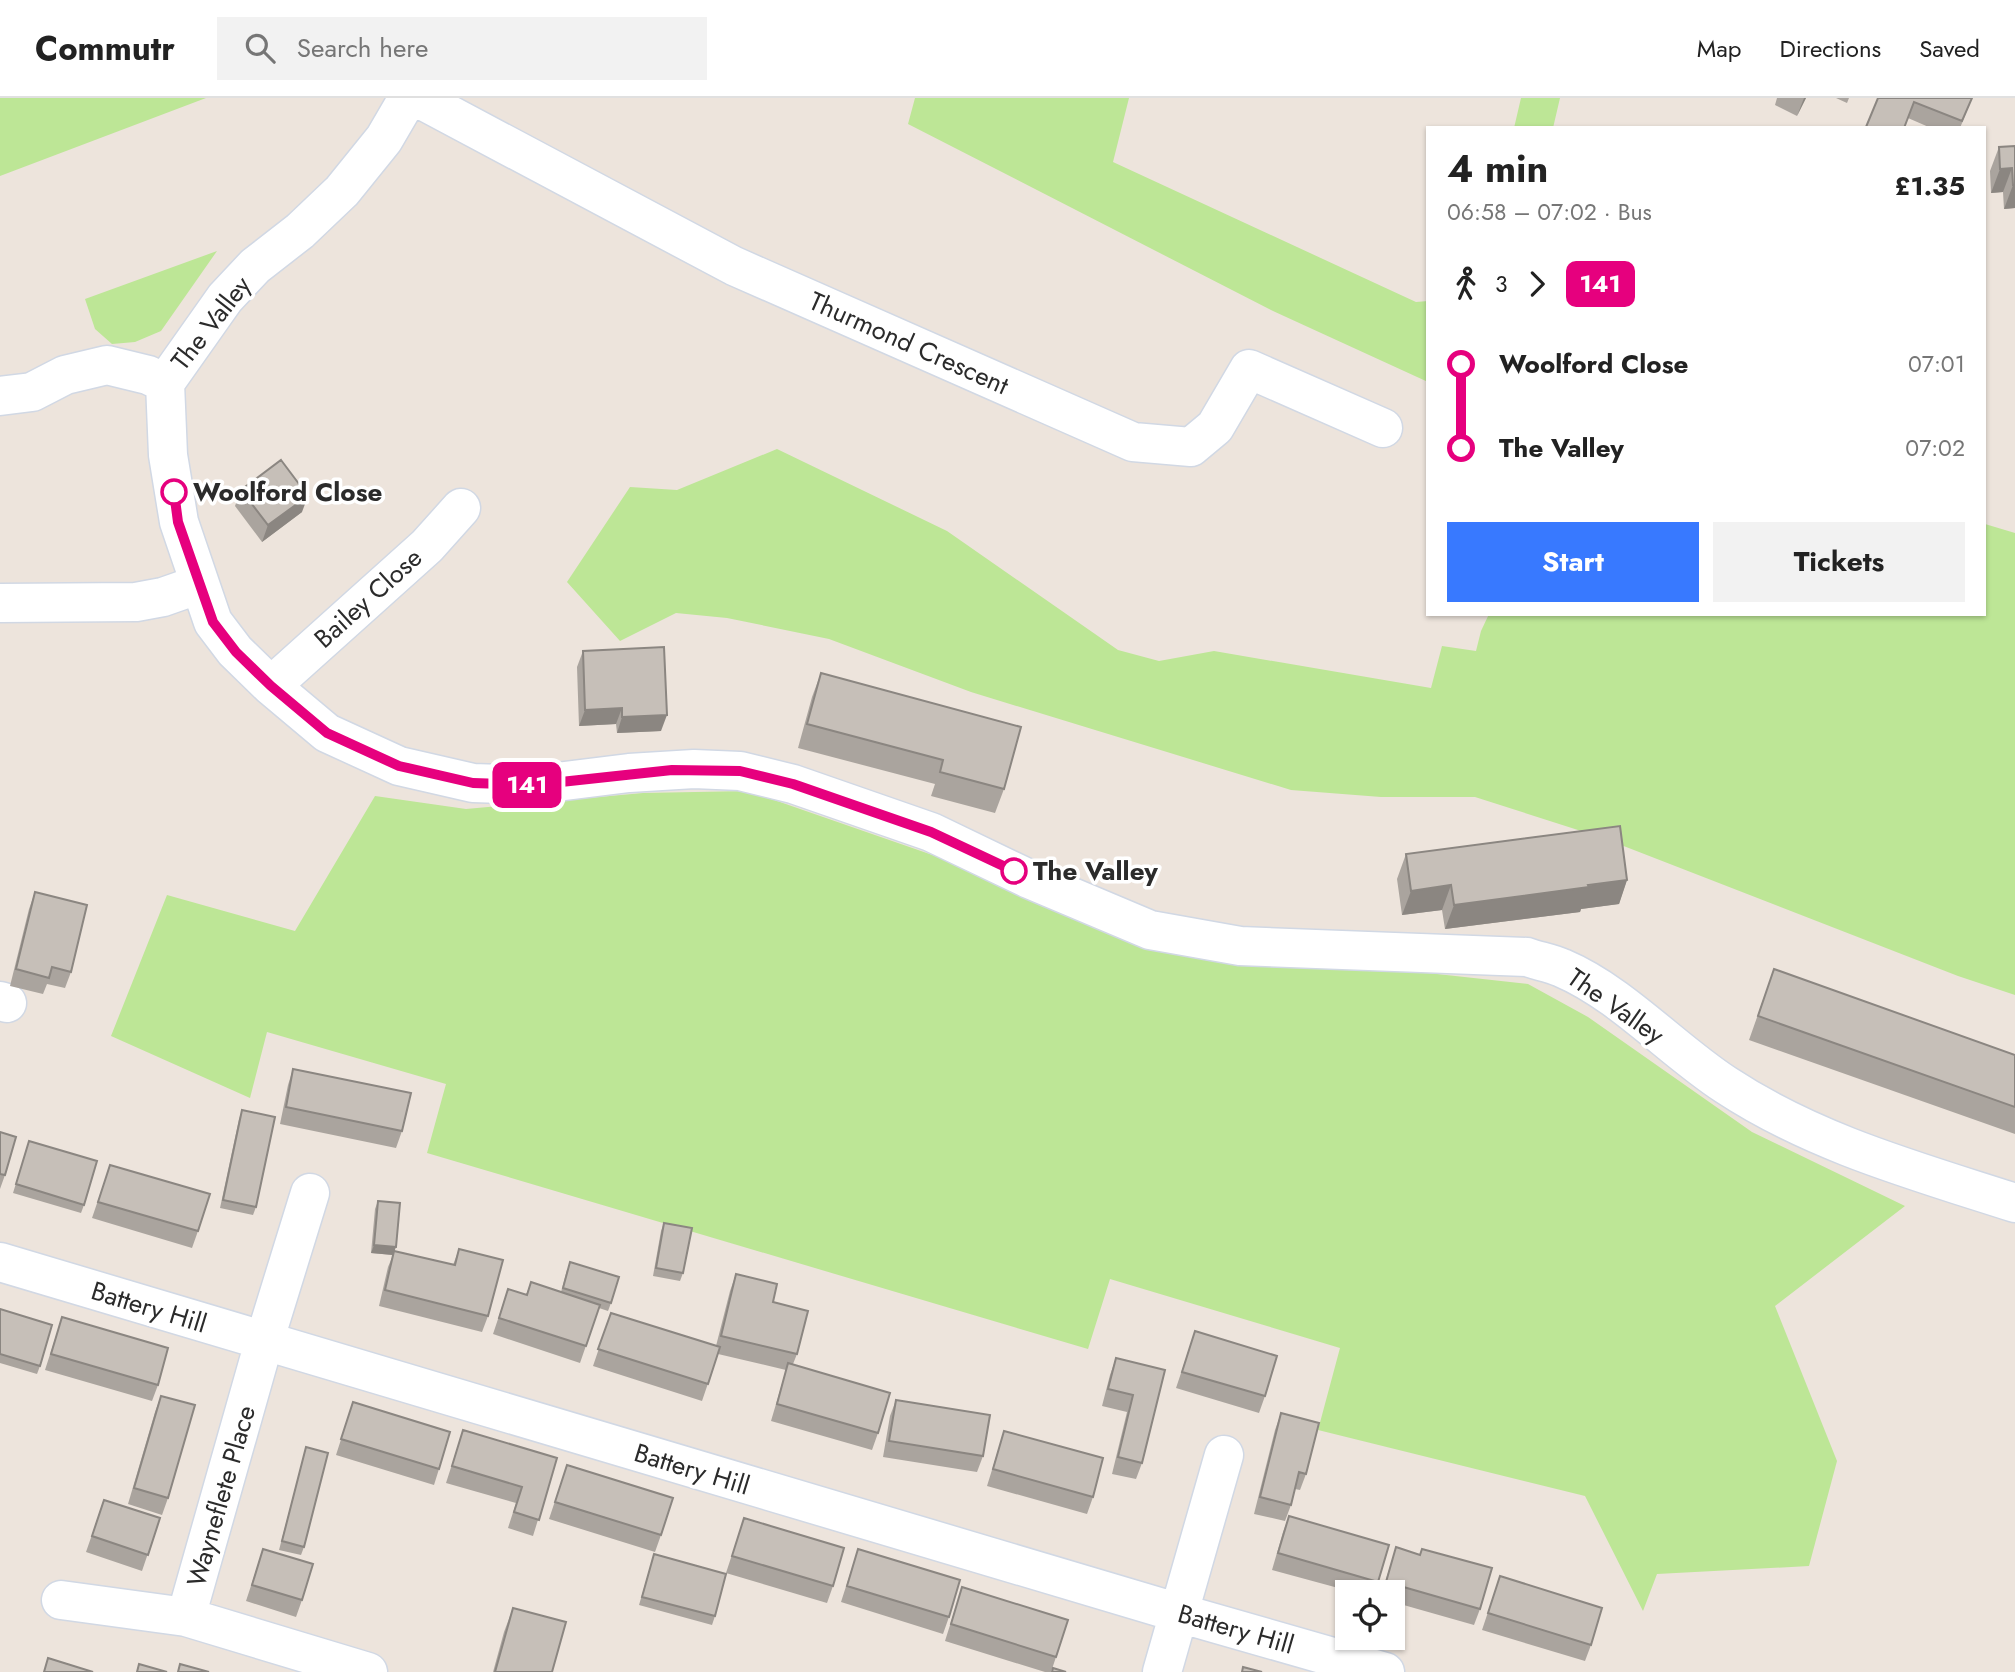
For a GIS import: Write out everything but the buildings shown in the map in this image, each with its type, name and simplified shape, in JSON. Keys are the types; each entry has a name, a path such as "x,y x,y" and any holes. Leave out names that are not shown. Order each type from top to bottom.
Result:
{"street":[{"name":"The Valley","path":"408,98 384,139 342,191 300,231 255,266 225,298 165,383 168,455 178,522 213,622 236,652 271,686 327,733 399,766 473,783 533,785 629,773 694,769 740,771 793,784 931,832 1150,930 1240,946 1527,957 1562,968 1599,988 1725,1084 1781,1118 1834,1142 2015,1203"},
{"name":"Thurmond Crescent","path":"418,98 734,266 1133,442 1191,447 1215,427 1249,369 1384,428"},
{"path":"0,396 32,392 65,375 107,365 148,375 165,383"},
{"name":"Bailey Close","path":"271,686 427,546 461,508"},
{"path":"0,603 136,602 163,597 200,584"},
{"name":"Wayneflete Place","path":"310,1194 264,1342 186,1617 368,1672"},
{"name":"Battery Hill","path":"0,1262 1385,1672"},
{"path":"1162,1672 1224,1455"},
{"path":"61,1600 186,1617"}],"green space":[{"path":"0,98 206,98 0,176"},
{"path":"915,98 1129,98 1113,162 1416,302 1426,301 1426,381 1273,311 908,124"},
{"path":"1521,98 1560,98 1553,126 1514,126"},
{"path":"217,251 161,331 135,342 112,344 95,329 85,299"},
{"path":"777,449 947,531 1118,650 1159,661 1214,651 1431,688 1442,646 1476,651 1488,616 1986,616 1986,524 2015,533 2015,995 1958,976 1603,838 1475,797 1381,797 1291,790 971,692 829,639 727,618 676,613 620,641 567,582 630,487 677,490"},
{"path":"748,791 967,867 1288,965 1428,973 1528,984 1588,1017 1752,1132 1905,1206 1775,1306 1837,1461 1809,1566 1657,1574 1643,1611 1585,1496 1318,1430 1340,1348 1110,1279 1088,1349 427,1153 446,1084 267,1032 250,1098 111,1036 167,895 295,931 375,796 466,809 643,793"}],"bus line":[{"name":"141","path":"174,492 178,522 213,622 236,652 271,686 327,733 399,766 473,783 533,785 672,770 740,771 793,784 931,832 1014,871"}],"place":[{"name":"Woolford Close","path":"174,492"},
{"name":"The Valley","path":"1014,871"}]}
